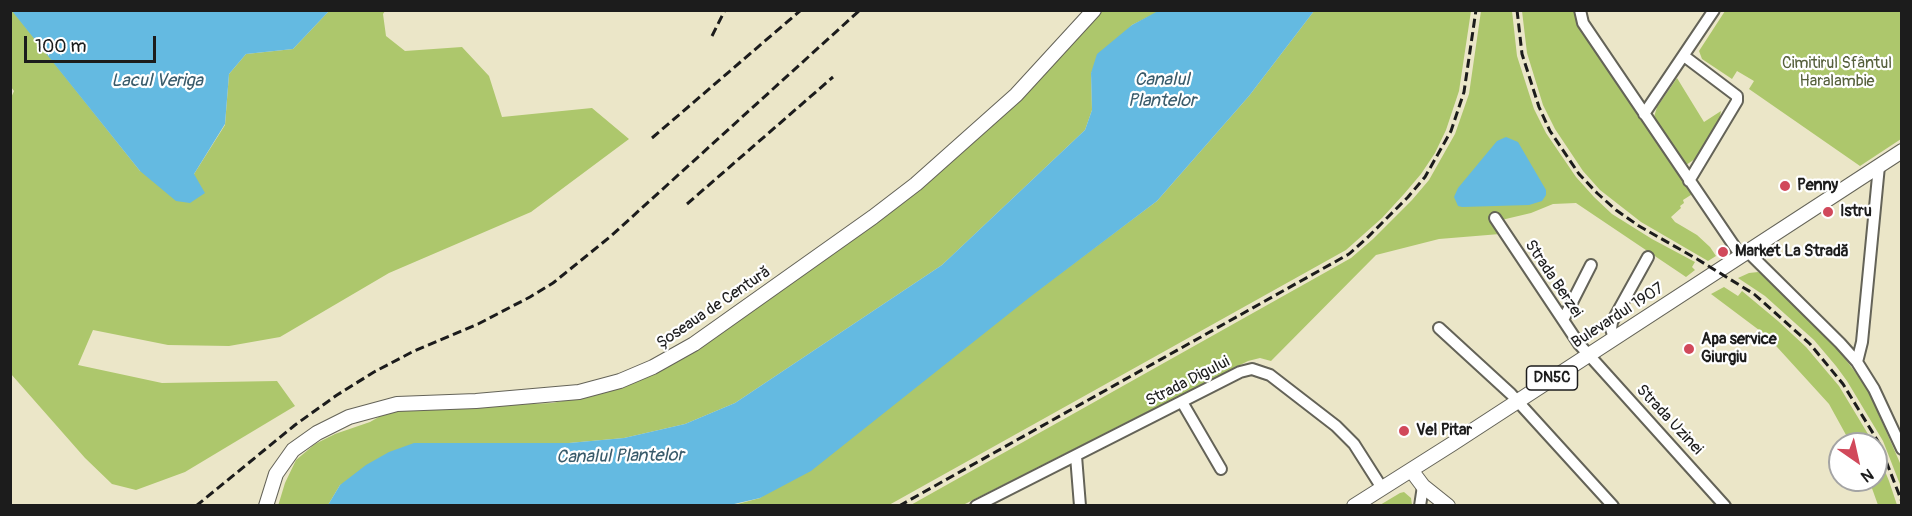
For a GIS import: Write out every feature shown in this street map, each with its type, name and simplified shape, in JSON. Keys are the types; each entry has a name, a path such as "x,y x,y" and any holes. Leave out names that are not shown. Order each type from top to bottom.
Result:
{"main road":[{"name":"Șoseaua de Centură","path":"266,506 276,474 293,450 316,433 349,417 396,404 476,401 579,392 620,381 653,367 694,344 916,184 1016,94 1094,10"},
{"name":"DN5C","path":"1744,254 1902,151"},
{"name":"Bulevardul 1907","path":"1354,506 1744,254"},
{"path":"1411,470 1423,486 1448,506"}],"street":[{"path":"1580,10 1583,23 1689,181 1744,254 1840,343 1857,362 1874,389 1902,449"},
{"path":"1644,114 1714,10"},
{"path":"1684,56 1737,96 1737,101 1689,181"},
{"path":"1857,362 1862,342 1879,166"},
{"name":"Strada Berzei","path":"1495,218 1579,344 1589,355"},
{"path":"1614,338 1611,329 1612,322 1648,257"},
{"path":"1563,320 1591,266"},
{"path":"1438,327 1518,401 1613,506"},
{"name":"Strada Uzinei","path":"1589,355 1725,506"},
{"name":"Strada Digului","path":"981,504 1240,372 1252,369 1261,370 1270,375 1336,426 1353,444 1382,488"},
{"path":"1182,402 1221,469"},
{"path":"1076,456 1080,506"},
{"path":"1420,506 1423,486"}],"green space":[{"path":"12,10 140,171 194,174 225,125 229,74 246,54 293,49 329,11 385,11 383,14 386,36 405,51 462,47 489,76 502,117 592,108 629,139 531,212 389,273 280,337 229,346 168,345 93,330 78,365 162,383 277,381 295,406 185,472 136,490 112,484 85,458 11,374 10,100 14,91 11,87"},
{"path":"1101,11 1160,11 1132,25 1091,73 1092,110 1085,130 942,265 735,403 685,424 624,438 569,443 498,444 340,485 328,505 278,506 285,483 296,460 315,444 335,434 370,422 391,410 552,403 584,397 692,352 1024,94 1059,59"},
{"path":"1314,11 1471,11 1459,91 1446,130 1435,153 1421,174 1382,218 1346,250 889,505 730,506 760,498 1157,201 1249,96"},
{"path":"1481,11 1512,11 1517,56 1534,109 1546,133 1576,177 1612,214 1695,262 1692,267 1695,270 1686,277 1576,203 1553,204 1531,213 1493,222 1500,234 1439,239 1376,255 1271,361 1260,358 1248,361 963,505 909,506 1351,258 1373,239 1429,180 1455,134 1469,94"},
{"path":"1522,11 1580,11 1694,193 1683,200 1681,208 1671,217 1675,222 1697,235 1716,256 1708,261 1641,222 1600,190 1583,171 1555,129 1543,105 1527,53"},
{"name":"Cimitirul Sfântul Haralambie","path":"1725,11 1901,11 1901,139 1860,166 1749,89 1754,81 1737,71 1732,79 1702,59 1699,51"},
{"path":"1677,78 1704,122 1721,111 1719,122 1698,157 1686,165 1654,117 1657,107"},
{"path":"1758,272 1763,275 1836,347 1869,392 1886,432 1878,432 1847,381 1814,340 1765,296 1738,278"},
{"path":"1724,287 1738,296 1742,291 1778,321 1806,347 1839,386 1867,432 1844,432 1829,404 1767,336 1711,294"},
{"path":"1888,436 1900,463 1901,487 1888,454"},
{"path":"1888,479 1897,505 1878,505 1873,492 1888,492"},
{"path":"1404,492 1411,498 1412,505 1380,505 1400,493"}],"water":[{"name":"Canalul Plantelor","path":"1160,10 1314,11 1249,96 1157,201 1030,297 811,471 760,498 730,505 328,505 340,485 366,465 389,452 414,443 569,443 624,438 685,424 735,403 942,265 1085,130 1092,110 1091,73 1097,54 1132,25"},
{"name":"Lacul Veriga","path":"12,11 329,11 293,49 246,54 229,74 225,124 194,174 205,193 190,203 176,201 140,171"},
{"path":"1506,137 1518,142 1546,190 1542,201 1529,205 1458,206 1454,197 1458,188 1497,141"}],"railway":[{"path":"712,36 725,10"},
{"path":"652,138 801,10"},
{"path":"196,506 295,425 337,395 414,351 478,324 553,283 611,236 860,10"},
{"path":"899,506 1349,254 1408,197 1425,177 1451,131 1464,92 1476,10"},
{"path":"1517,10 1522,54 1539,107 1550,131 1579,174 1616,210 1639,226 1754,294 1810,344 1843,384 1879,443 1902,502"},
{"path":"687,204 833,77"}],"place":[{"name":"Penny","path":"1785,186"},
{"name":"Istru","path":"1828,212"},
{"name":"Market La Stradă","path":"1723,252"},
{"name":"Apa service Giurgiu","path":"1689,349"},
{"name":"Vel Pitar","path":"1404,431"}]}
